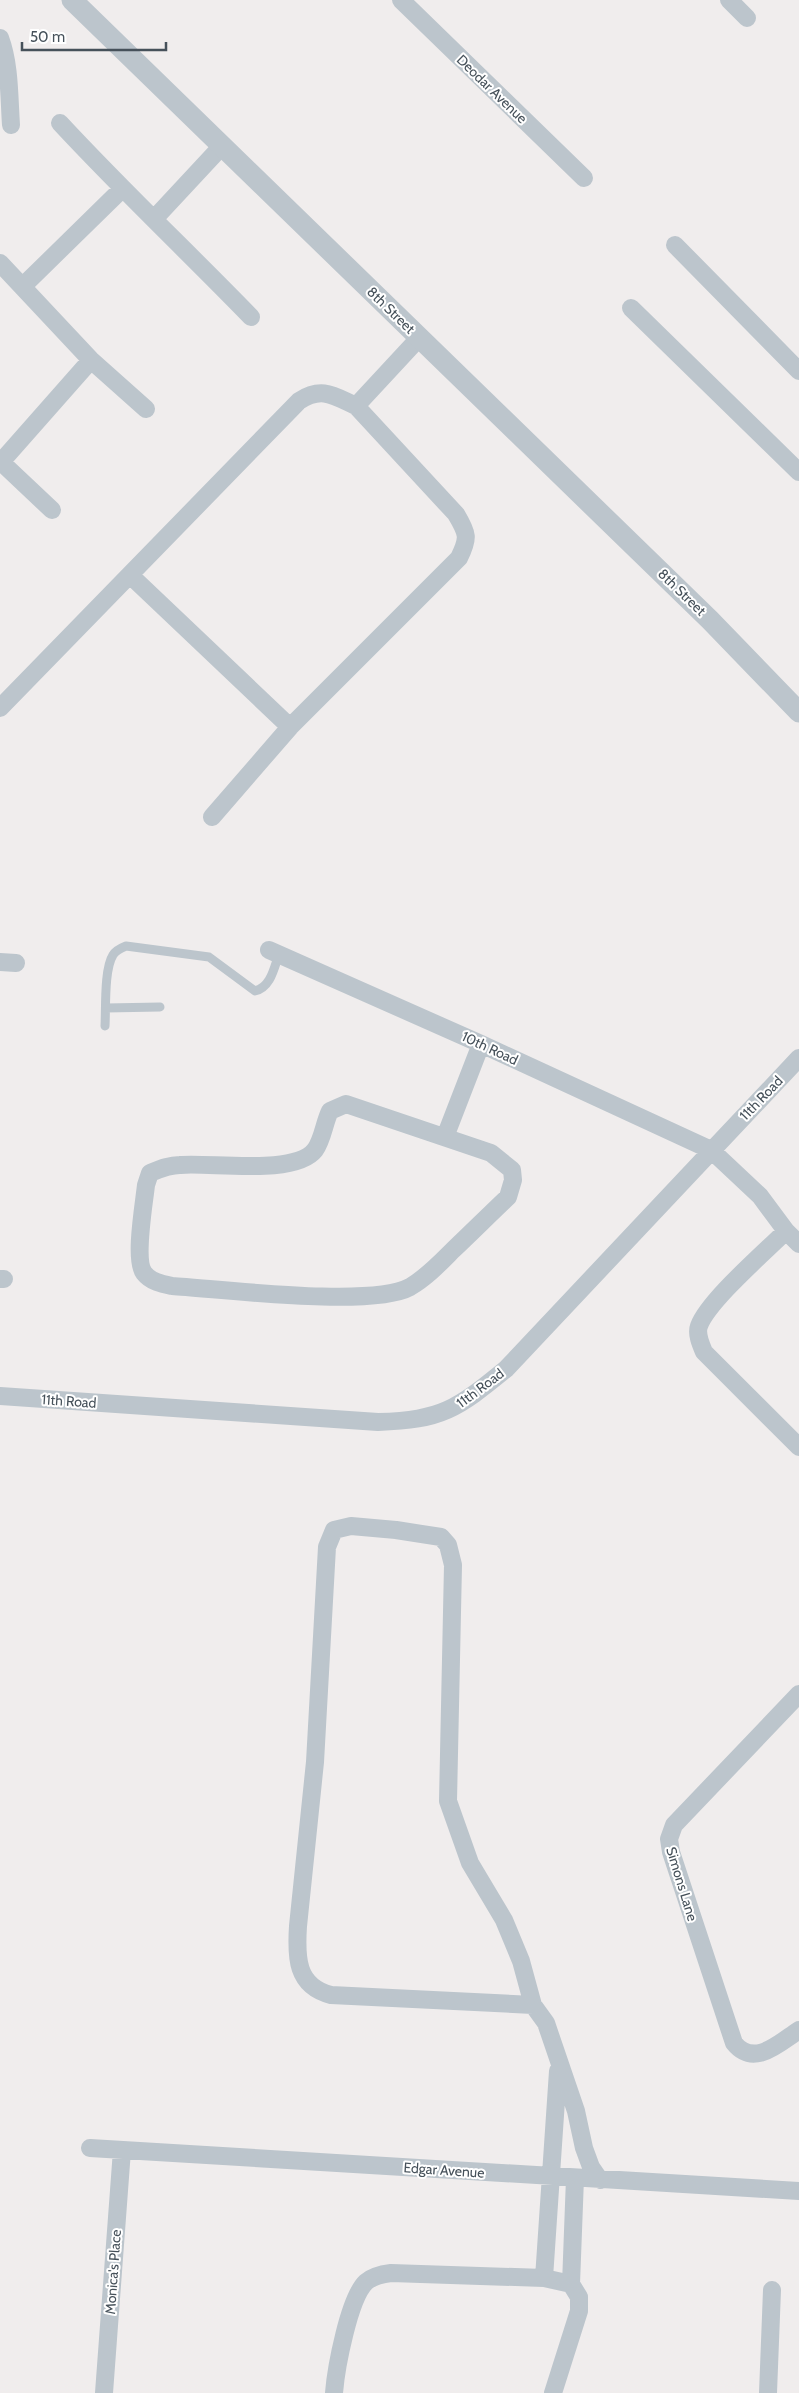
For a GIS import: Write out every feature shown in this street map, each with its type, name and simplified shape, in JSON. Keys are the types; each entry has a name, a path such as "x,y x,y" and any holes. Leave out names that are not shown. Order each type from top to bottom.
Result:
{"street":[{"name":"8th Street","path":"72,0 221,147 420,337 710,620 799,712"},
{"name":"Deodar Avenue","path":"401,0 584,178"},
{"path":"729,0 747,18"},
{"path":"0,38 4,48 9,86 11,125"},
{"path":"60,123 122,190 154,219 252,317"},
{"path":"154,219 221,147"},
{"path":"24,286 122,190"},
{"path":"675,245 799,371"},
{"path":"0,263 24,286 92,360 146,409"},
{"path":"631,308 799,472"},
{"path":"356,406 420,337"},
{"path":"52,510 0,462 92,360"},
{"path":"0,708 300,401 310,394 321,392 356,406 456,514 464,528 467,542 459,558 290,727 212,817"},
{"path":"130,576 290,727"},
{"name":"8th Street","path":"710,620 799,695"},
{"name":"10th Road","path":"274,952 481,1044 711,1150 760,1196 786,1231 799,1244"},
{"path":"445,1137 481,1044"},
{"name":"11th Road","path":"0,1396 378,1422 429,1418 450,1410 473,1396 506,1369 799,1058"},
{"path":"346,1104 445,1137 491,1154 512,1170 513,1180 508,1197 425,1277 408,1288 378,1296 317,1296 172,1286 156,1282 144,1273 138,1262 146,1185 150,1173 161,1168 180,1164 266,1166 305,1158 314,1151 330,1110 346,1104"},
{"path":"786,1231 721,1296 703,1318 698,1327 698,1333 704,1352 799,1447"},
{"path":"533,2005 331,1995 317,1991 308,1983 302,1970 297,1945 298,1926 315,1762 328,1547 334,1530 351,1526 396,1530 441,1537 448,1545 453,1566 446,1785 448,1801 470,1863 504,1920 521,1961 533,2005 546,2024 576,2111 584,2148 591,2167 600,2180"},
{"name":"Simons Lane","path":"799,1694 674,1825 669,1839 674,1863 734,2044 746,2054 766,2052 799,2030"},
{"path":"544,2278 558,2063"},
{"name":"Edgar Avenue","path":"90,2148 799,2191"},
{"name":"Monica's Place","path":"104,2393 122,2150"},
{"path":"553,2393 579,2311 579,2297 571,2284 575,2178"},
{"path":"334,2393 345,2331 359,2291 373,2278 392,2273 544,2278 571,2284"},
{"path":"768,2393 772,2290"}],"lane":[{"path":"105,1026 110,964 114,954 126,946 209,957 255,990 260,989 269,980 274,952"},
{"path":"106,1008 160,1007"}]}
